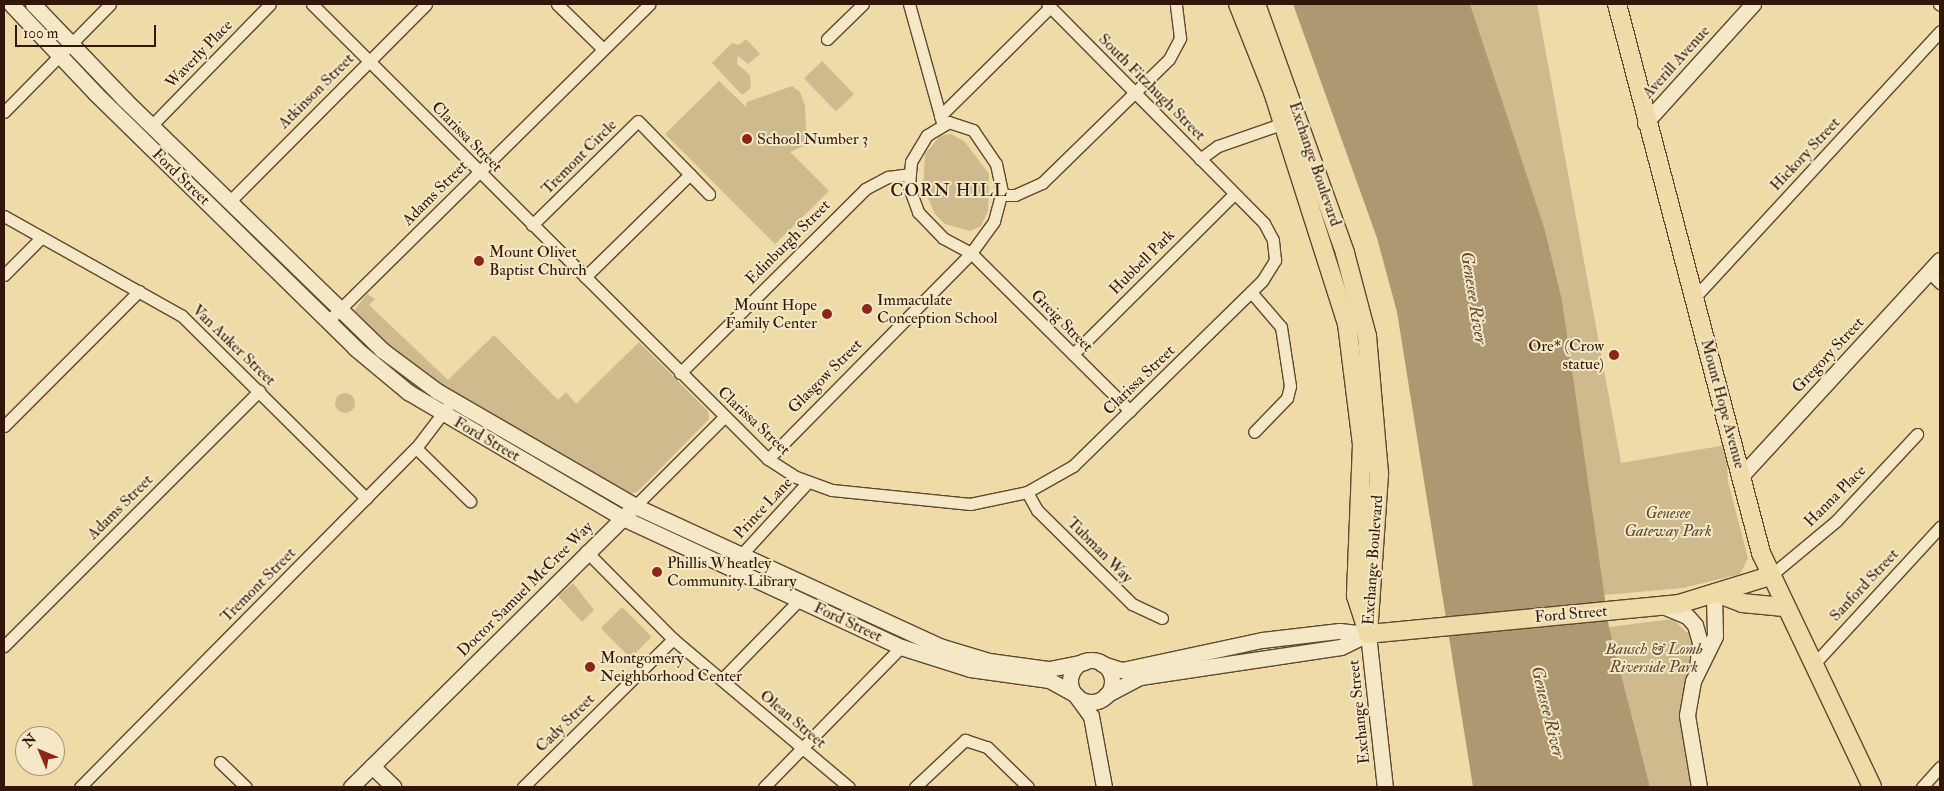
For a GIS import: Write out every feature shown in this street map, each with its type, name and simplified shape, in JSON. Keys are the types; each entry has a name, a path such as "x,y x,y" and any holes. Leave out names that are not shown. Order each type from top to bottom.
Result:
{"main road":[{"name":"Ford Street","path":"11,4 60,55 380,371 444,413 623,518 901,647 970,668 1054,682 1077,696"},
{"name":"Ford Street","path":"32,4 151,126 395,362 452,399 635,506 741,556 957,652 1049,669 1084,662"},
{"name":"Exchange Boulevard","path":"1238,4 1291,121 1351,269 1373,370 1379,474 1368,634"},
{"name":"Exchange Boulevard","path":"1256,4 1339,290 1354,358 1363,462 1356,550 1356,604 1368,634"},
{"name":"Mount Hope Avenue","path":"1617,4 1645,122 1770,576 1872,787"},
{"name":"Averill Avenue","path":"1645,122 1753,4"},
{"name":"Gregory Street","path":"1742,475 1935,277 1940,260"},
{"name":"Doctor Samuel McCree Way","path":"351,787 586,551 635,506"},
{"name":"Ford Street","path":"1102,664 1122,670 1226,646 1344,630 1368,634 1659,606 1717,595 1770,576"},
{"path":"1699,787 1687,715 1698,668 1715,636 1717,595 1742,603 1784,607"},
{"path":"1659,606 1687,616 1695,625 1698,668"},
{"name":"Ford Street","path":"1106,695 1140,677 1341,647 1368,634"},
{"name":"Exchange Street","path":"1368,634 1385,787"},
{"path":"1104,787 1091,716 1077,696 1071,675 1084,662 1102,664 1111,678 1100,715 1109,787"},
{"path":"1077,696 1091,702 1106,695"},
{"path":"372,766 394,787"}],"street":[{"path":"4,112 110,4"},
{"name":"Waverly Place","path":"151,126 270,4"},
{"name":"Clarissa Street","path":"312,4 768,459 808,482 851,494 970,504 1027,492 1068,469 1130,411 1252,292 1270,272 1275,247 1268,229 1234,194"},
{"name":"Atkinson Street","path":"229,202 426,4"},
{"path":"557,4 603,49"},
{"name":"Adams Street","path":"328,321 649,4"},
{"path":"827,39 863,4"},
{"path":"909,4 941,120"},
{"path":"1002,195 1015,196 1042,183 1175,50 1181,25 1176,4"},
{"path":"941,120 966,125 979,136 996,164 1002,195 994,221 971,253 923,219 910,195 909,174 918,147 941,120 1049,5"},
{"name":"South Fitzhugh Street","path":"1049,5 1234,194"},
{"name":"Hickory Street","path":"1694,298 1940,31"},
{"name":"Tremont Circle","path":"532,225 638,121 709,194"},
{"path":"1200,160 1218,146 1291,121"},
{"path":"585,277 690,174"},
{"name":"Edinburgh Street","path":"680,373 865,189 888,177 909,174"},
{"name":"Hubbell Park","path":"1073,354 1234,194"},
{"name":"Van Auker Street","path":"4,216 182,316 366,498"},
{"path":"4,275 41,238"},
{"name":"Greig Street","path":"971,253 1130,411"},
{"name":"Glasgow Street","path":"768,459 971,253"},
{"path":"4,426 139,291"},
{"path":"1252,292 1281,327 1290,386 1287,398 1254,432"},
{"name":"Adams Street","path":"4,646 258,391"},
{"name":"Tremont Street","path":"80,787 416,448 444,413 452,399"},
{"name":"Doctor Samuel McCree Way","path":"635,506 724,417"},
{"name":"Hanna Place","path":"1770,576 1836,520 1917,434"},
{"path":"416,448 470,501"},
{"name":"Prince Lane","path":"741,556 808,482"},
{"name":"Tubman Way","path":"1027,492 1037,510 1132,604 1162,618"},
{"name":"Sanford Street","path":"1813,665 1940,527"},
{"name":"Olean Street","path":"586,551 673,639 849,787"},
{"path":"722,679 798,600"},
{"name":"Cady Street","path":"523,787 673,639"},
{"path":"764,787 901,647"},
{"path":"915,787 965,740 988,747 1028,787"},
{"path":"220,762 246,787"},
{"path":"1922,787 1940,767"}],"green space":[{"name":"Genesee Gateway Park","path":"1470,4 1537,4 1621,463 1726,445 1728,482 1748,558 1740,574 1683,588 1604,595 1562,300 1545,230"},
{"path":"746,39 760,54 748,64 738,56 737,64 750,75 751,88 742,95 712,63 732,43 739,45"},
{"path":"822,61 854,94 836,111 804,78"},
{"path":"719,81 746,107 747,102 792,86 800,92 805,106 807,144 790,152 829,191 775,244 665,134"},
{"path":"951,134 964,141 989,174 988,211 981,226 970,231 945,224 935,214 923,187 925,154 940,136"},
{"path":"367,294 375,299 369,305 448,380 494,335 558,400 566,392 576,404 639,342 708,411 709,419 637,492 628,495 403,361 353,312"},
{"path":"345,393 352,396 355,403 352,410 345,413 338,410 335,403 338,396"},
{"path":"573,583 594,610 582,622 558,596"},
{"path":"622,607 652,637 630,658 601,628"},
{"name":"Bausch & Lomb Riverside Park","path":"1673,619 1687,633 1692,627 1693,655 1680,718 1691,787 1650,787 1609,627"}],"water":[{"name":"Genesee River","path":"1293,4 1470,4 1545,230 1562,300 1609,627 1650,787 1473,787 1397,312 1377,238"}],"place":[{"name":"School Number 3","path":"747,139"},
{"name":"Mount Olivet Baptist Church","path":"479,261"},
{"name":"Immaculate Conception School","path":"867,309"},
{"name":"Mount Hope Family Center","path":"827,314"},
{"name":"Ore* (Crow statue)","path":"1614,355"},
{"name":"Phillis Wheatley Community Library","path":"657,572"},
{"name":"Montgomery Neighborhood Center","path":"590,667"}],"district":[{"name":"CORN HILL","path":"949,191"}]}
